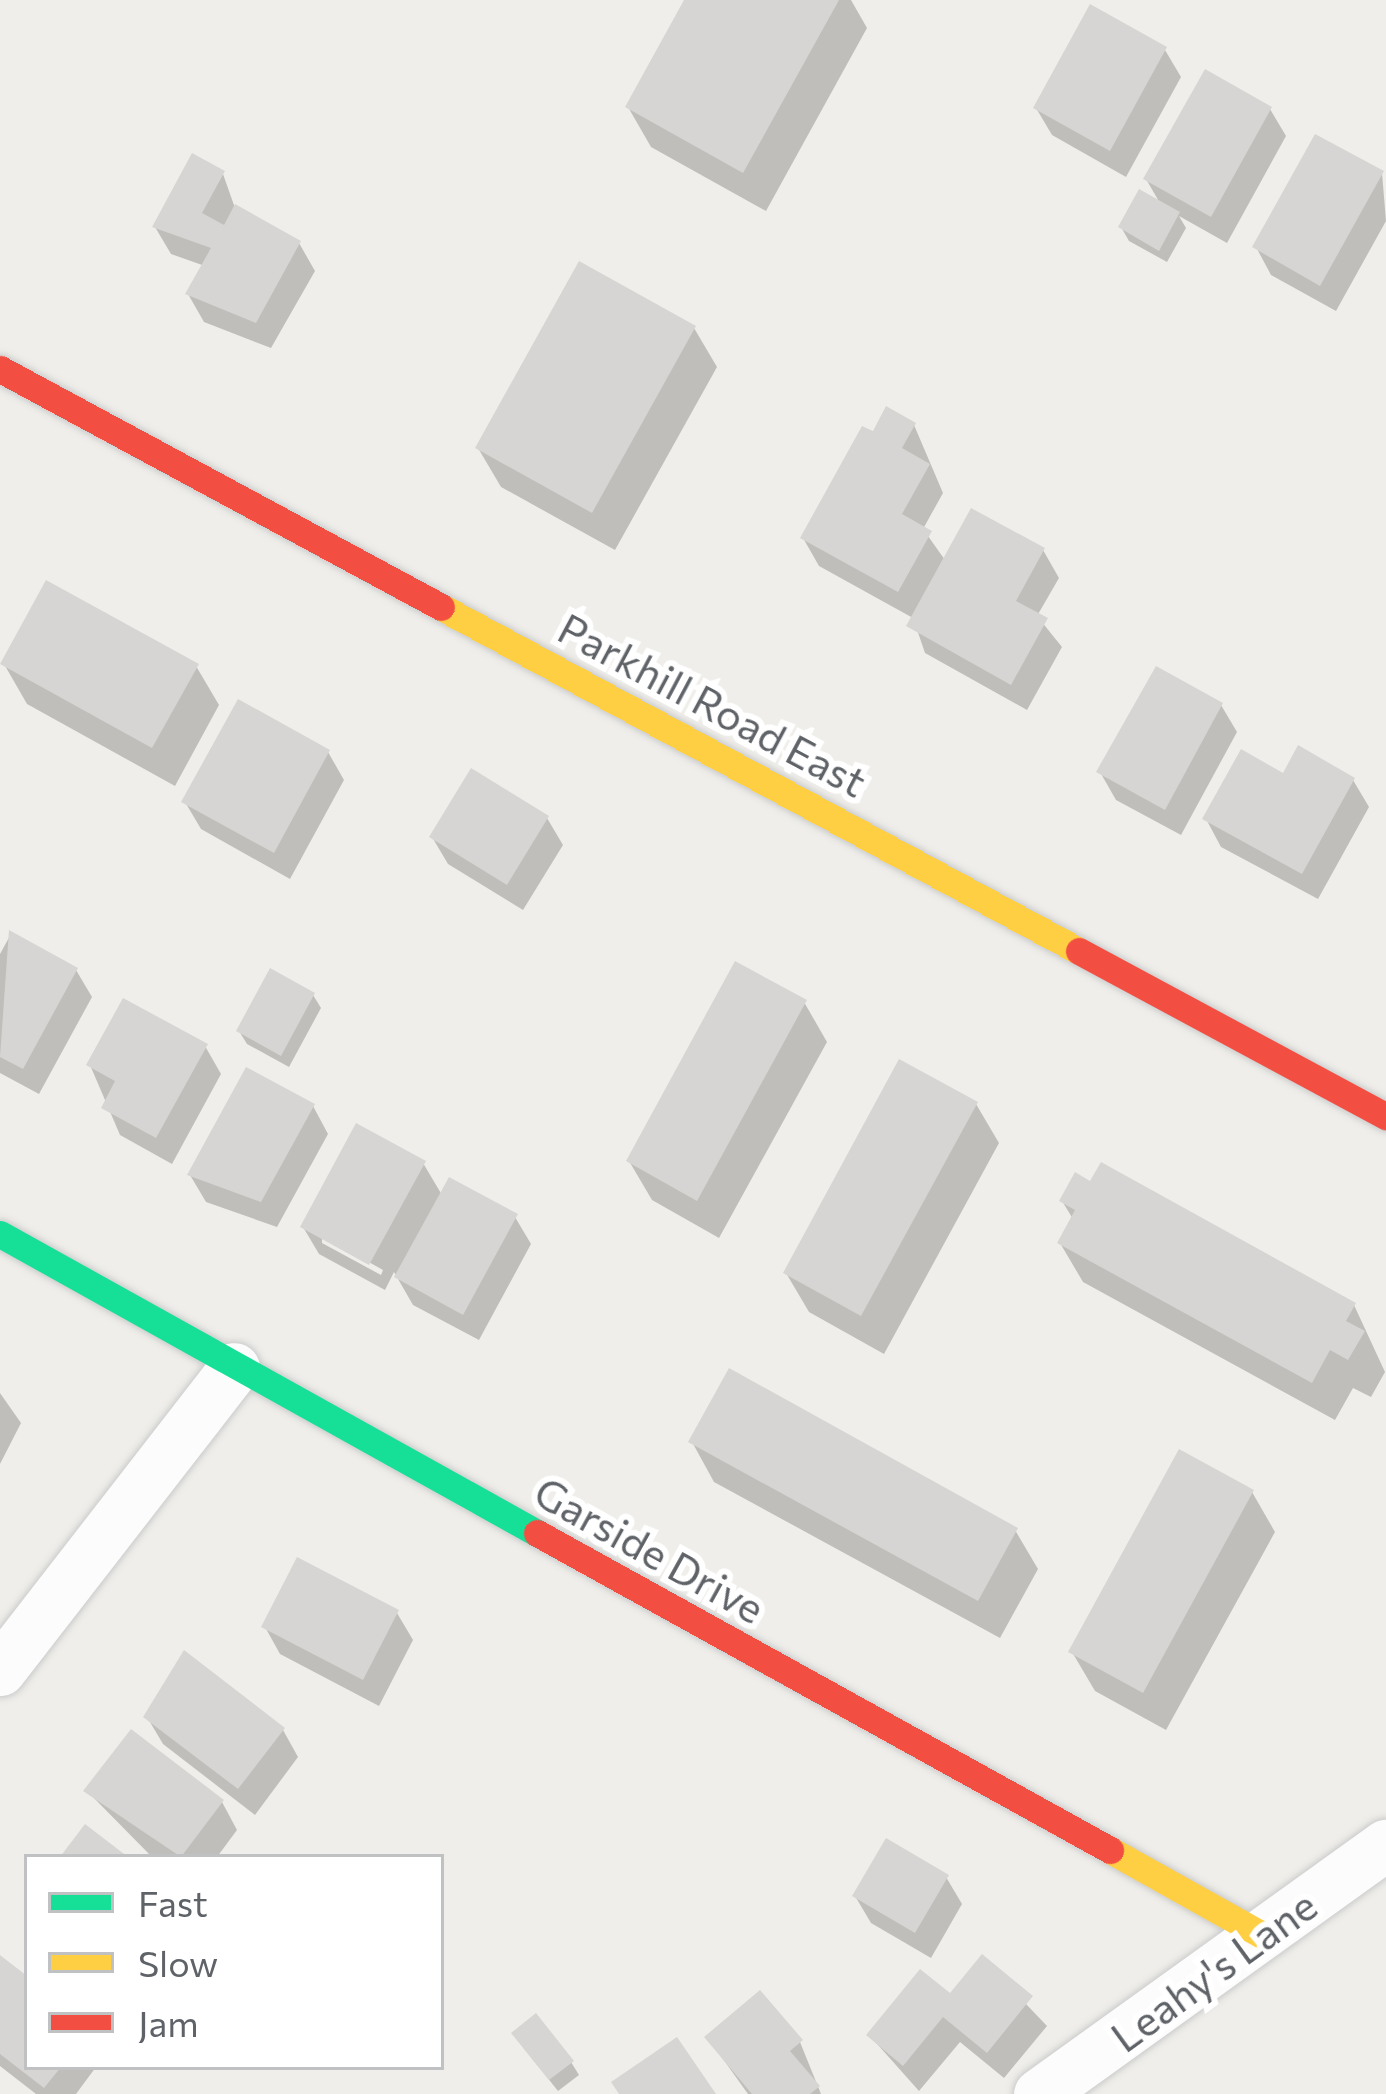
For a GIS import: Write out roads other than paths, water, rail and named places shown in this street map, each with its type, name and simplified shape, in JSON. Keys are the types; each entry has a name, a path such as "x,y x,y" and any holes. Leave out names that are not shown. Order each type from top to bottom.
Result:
{"main road":[{"name":"Parkhill Road East","path":"0,369 1386,1116"},
{"name":"Garside Drive","path":"0,1234 234,1368 1262,1934"}],"street":[{"path":"0,1670 234,1368"},
{"name":"Leahy's Lane","path":"1039,2094 1386,1845"}]}
